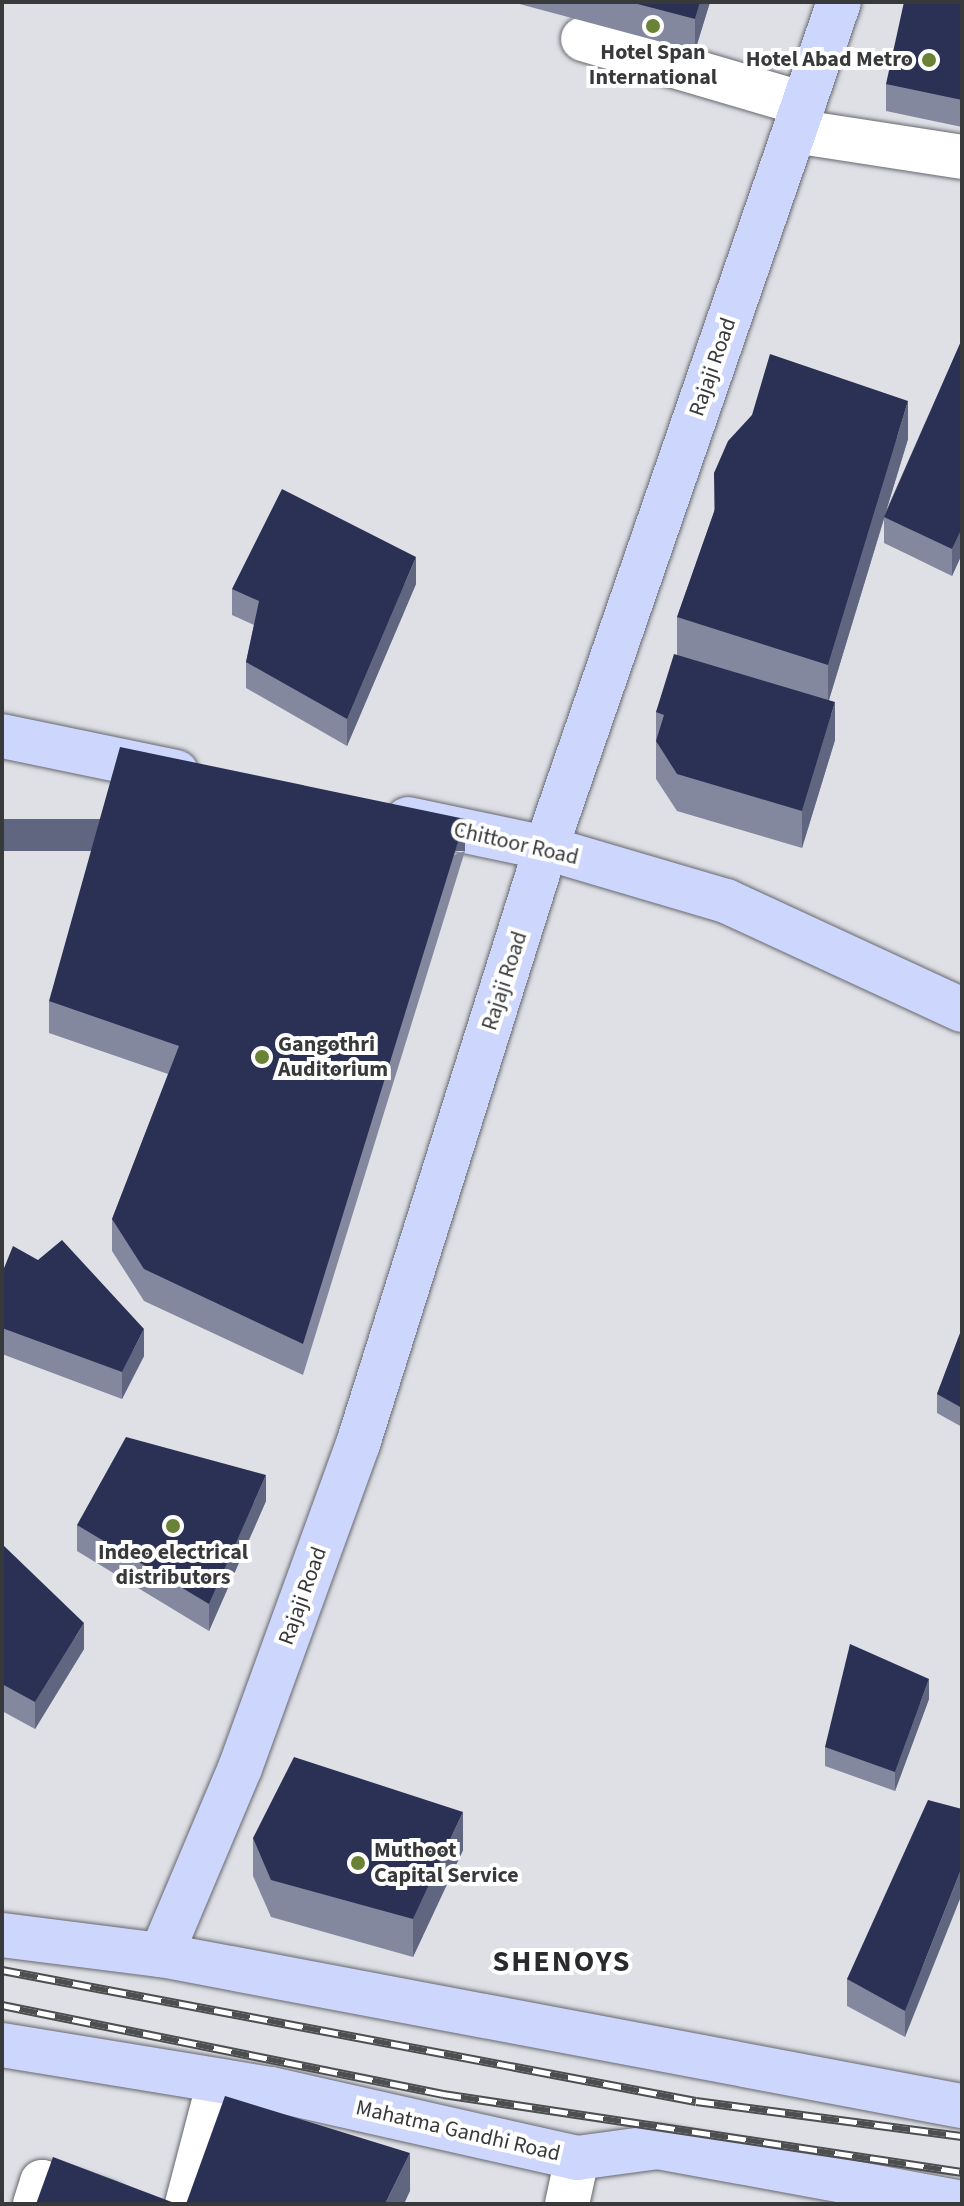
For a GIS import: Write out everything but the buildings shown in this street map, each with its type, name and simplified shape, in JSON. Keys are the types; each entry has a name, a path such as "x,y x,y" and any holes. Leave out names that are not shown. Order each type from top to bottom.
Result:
{"main road":[{"name":"Rajaji Road","path":"161,1955 240,1768 358,1444 546,848 839,2"},
{"path":"2,736 220,781"},
{"name":"Chittoor Road","path":"360,810 546,848 726,901 962,1010"},
{"path":"2,1935 161,1955 962,2106"},
{"name":"Mahatma Gandhi Road","path":"2,2045 219,2082 577,2158 658,2147 962,2203"}],"street":[{"path":"583,39 799,118 962,157"},
{"path":"187,2204 219,2082"},
{"path":"567,2204 577,2158"},
{"path":"35,2204 42,2182 108,2204"}],"railway":[{"path":"2,1970 696,2101 962,2136"},
{"path":"2,2005 443,2094 962,2172"}],"place":[{"name":"Hotel Span International","path":"653,26"},
{"name":"Hotel Abad Metro","path":"929,60"},
{"name":"Gangothri Auditorium","path":"262,1057"},
{"name":"Indeo electrical distributors","path":"173,1526"},
{"name":"Muthoot Capital Service","path":"358,1863"}],"district":[{"name":"SHENOYS","path":"562,1962"}]}
